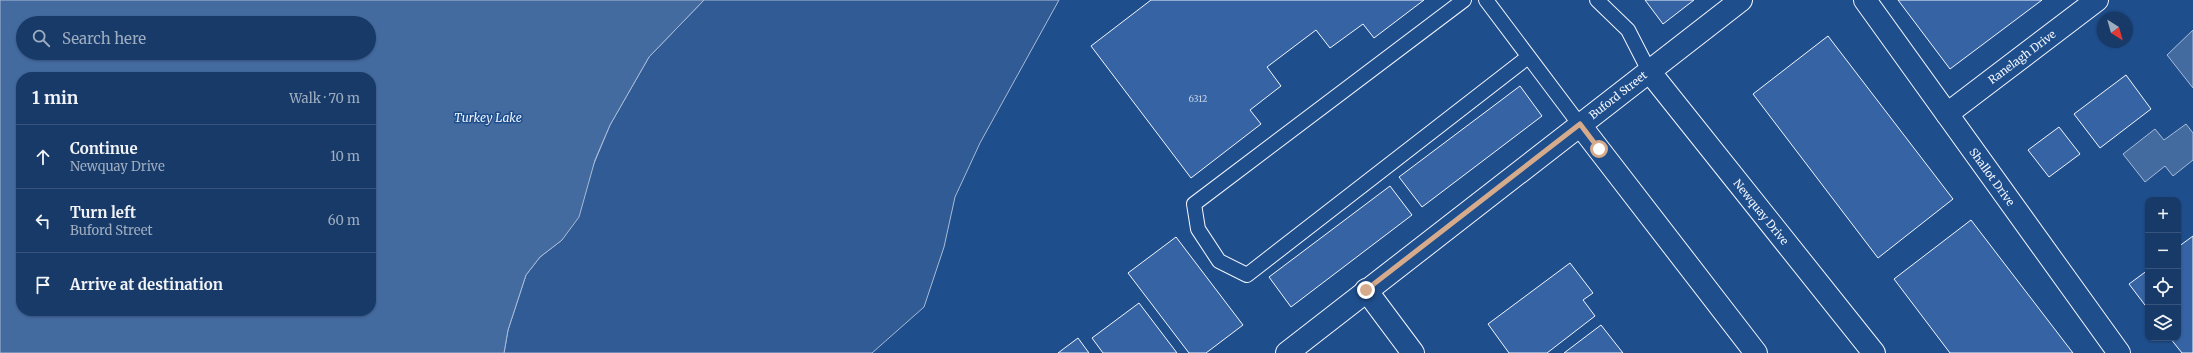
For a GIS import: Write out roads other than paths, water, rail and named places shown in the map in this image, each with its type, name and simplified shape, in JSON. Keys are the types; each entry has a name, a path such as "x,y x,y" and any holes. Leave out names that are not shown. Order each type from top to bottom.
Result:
{"street":[{"name":"Buford Street","path":"1287,353 1366,290 1741,0"},
{"name":"Shallot Drive","path":"1865,0 2119,353"},
{"name":"Ranelagh Drive","path":"1947,114 2097,0"},
{"name":"Newquay Drive","path":"1649,71 1874,353"},
{"path":"1580,124 1756,353"},
{"path":"1366,290 1413,353"}],"lane":[{"path":"1464,0 1194,204 1198,229 1220,261 1247,275 1528,57"},
{"path":"1486,0 1580,124"},
{"path":"1597,0 1628,30 1649,71"}],"water":[{"name":"Turkey Lake","path":"0,0 704,0 649,57 610,125 595,160 579,217 562,240 540,257 526,275 508,330 504,353 0,353"},
{"path":"2193,30 2193,88 2167,55"},
{"path":"2186,124 2193,133 2193,160 2173,176 2165,166 2145,182 2123,154 2155,129 2164,140"}]}
